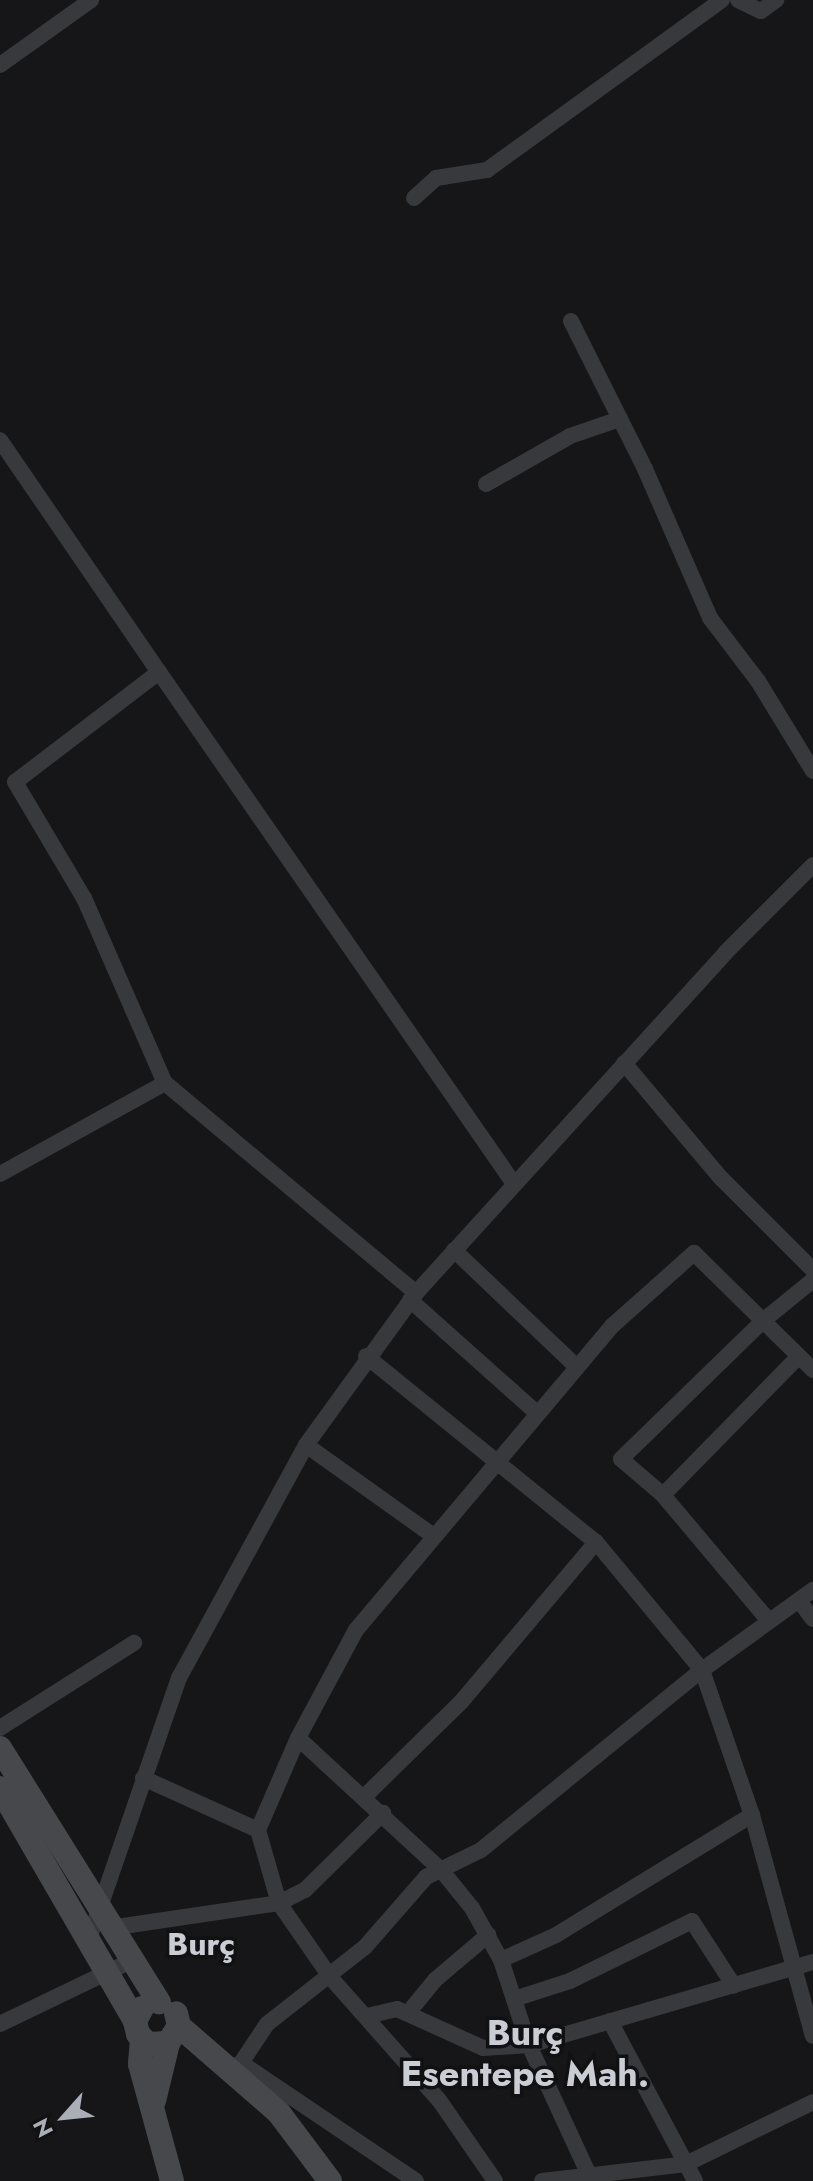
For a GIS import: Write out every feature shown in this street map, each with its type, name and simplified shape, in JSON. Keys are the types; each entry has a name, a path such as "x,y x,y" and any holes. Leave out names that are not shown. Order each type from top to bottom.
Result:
{"main road":[{"path":"0,1748 99,1926 107,1974 139,2030 154,2045 173,2034"},
{"path":"0,1788 99,1926 133,1960 159,2002 176,2013 154,2101"},
{"path":"159,2002 146,2004 139,2030 140,2064 154,2101 156,2133 172,2181"},
{"path":"173,2034 236,2066 279,2113 330,2181"}],"street":[{"path":"0,65 91,0"},
{"path":"414,198 436,178 487,170 722,0"},
{"path":"738,0 761,11 776,0"},
{"path":"571,321 620,419 710,618 758,681 813,771"},
{"path":"486,484 570,436 620,419"},
{"path":"0,440 514,1184"},
{"path":"159,672 15,782 84,898 165,1083 413,1297 538,1414"},
{"path":"383,1813 305,1890 279,1903 99,1926 143,1778 179,1678 306,1445 366,1356 454,1250 624,1063 813,865"},
{"path":"624,1063 739,1197 813,1270"},
{"path":"0,1174 165,1083"},
{"path":"454,1250 576,1366"},
{"path":"495,2181 439,2100 331,1978 279,1903 258,1830 298,1738 356,1630 432,1535 576,1366 612,1326 694,1253 813,1370"},
{"path":"769,1621 663,1495 621,1459 764,1320 813,1280"},
{"path":"366,1356 596,1542 702,1670 752,1815 813,2036"},
{"path":"663,1495 799,1356"},
{"path":"306,1445 432,1535"},
{"path":"365,1796 461,1702 596,1542"},
{"path":"416,2181 236,2066 267,2024 331,1978 426,1877 481,1850 702,1670 807,1596 813,1619"},
{"path":"0,1728 134,1643"},
{"path":"298,1738 365,1796 442,1871 488,1935 501,1960 529,2045 589,2175"},
{"path":"143,1778 258,1830"},
{"path":"501,1960 556,1935 752,1815"},
{"path":"514,1999 570,1981 692,1921 734,1986"},
{"path":"408,2013 435,1980 488,1935"},
{"path":"0,2024 133,1960"},
{"path":"367,2016 386,2009 408,2013 483,2048 529,2045 795,1970 813,1962"},
{"path":"610,2021 695,2181"},
{"path":"542,2181 686,2164 813,2102"}],"district":[{"name":"Burç","path":"201,1944"},
{"name":"Burç Esentepe Mah.","path":"525,2052"}]}
